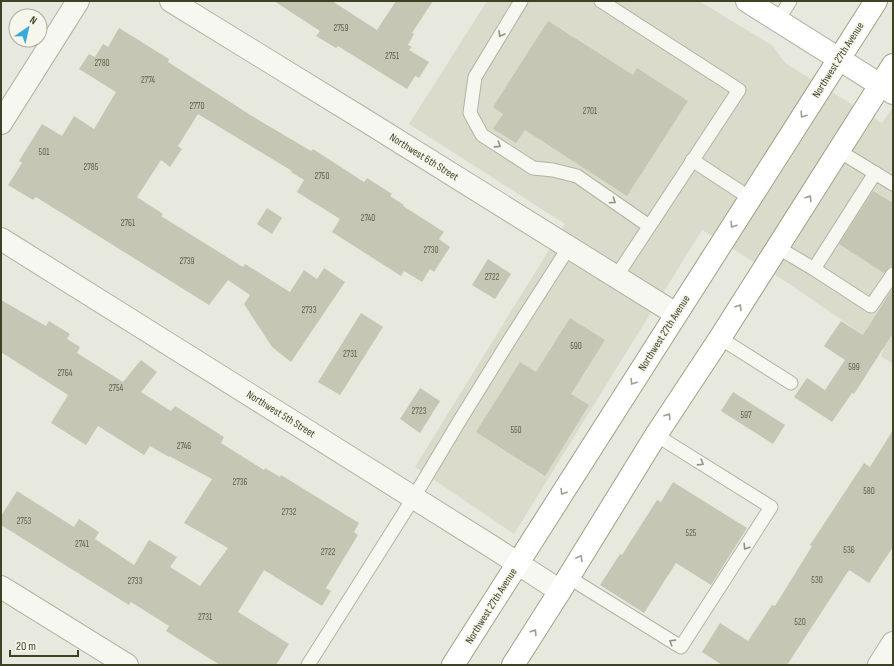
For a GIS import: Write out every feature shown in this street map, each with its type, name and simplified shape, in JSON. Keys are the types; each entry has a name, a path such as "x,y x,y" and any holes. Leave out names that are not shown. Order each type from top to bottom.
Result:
{"main road":[{"path":"747,1 887,89"},
{"name":"Northwest 27th Avenue","path":"454,665 876,1"},
{"path":"513,665 656,434 720,338 839,151 887,89 893,65"}],"street":[{"path":"1,122 78,1"},
{"name":"Northwest 6th Street","path":"171,1 676,314"},
{"name":"Northwest 5th Street","path":"1,239 518,563 564,584"},
{"path":"1,587 127,665"},
{"path":"879,665 893,643"}],"lane":[{"path":"521,1 475,77 470,113 482,135 534,168 553,170 576,176 649,226"},
{"path":"601,1 739,90 616,277"},
{"path":"778,20 790,1"},
{"path":"839,151 893,184"},
{"path":"692,160 750,198"},
{"path":"814,269 875,173"},
{"path":"308,665 569,247"},
{"path":"777,247 871,306 893,274"},
{"path":"720,338 791,383"},
{"path":"564,584 681,647 771,507 656,434"}],"shaded area":[{"path":"487,1 699,1 773,46 785,63 882,123 893,107 893,364 881,356 884,349 788,283 702,230 514,534 415,467 565,224 409,124"}],"building":[{"path":"274,1 332,1 377,30 396,1 433,1 412,33 414,34 408,45 412,47 409,50 429,62 419,78 415,76 407,89 338,46 336,48 316,36 320,31"},
{"path":"548,21 633,75 637,68 688,101 627,196 525,130 516,143 493,129 503,114 493,107"},
{"path":"119,28 169,59 168,62 252,116 311,151 313,149 364,182 367,178 392,194 390,196 404,205 403,206 444,232 439,239 450,247 434,272 430,269 422,282 404,271 401,276 332,232 340,219 297,192 304,180 291,172 292,171 198,114 178,146 182,149 170,167 161,160 137,197 163,214 161,216 243,267 245,264 290,292 304,270 317,279 324,268 345,282 291,362 272,347 244,304 250,295 228,280 209,305 36,197 33,200 8,185 22,163 19,161 42,124 62,136 74,116 94,129 116,92 79,69 89,54 95,57 103,44 108,47"},
{"path":"873,191 893,203 893,266 889,267 884,273 839,244"},
{"path":"267,208 282,218 272,234 257,224"},
{"path":"488,259 511,274 495,299 472,285"},
{"path":"893,288 893,333 854,394 852,393 832,422 794,397 807,378 825,390 845,360 824,346 841,321 863,335"},
{"path":"1,300 46,326 49,321 70,334 67,339 80,347 77,353 123,382 141,360 157,372 141,392 171,411 175,406 224,437 221,443 264,470 265,468 280,477 281,475 359,523 354,532 358,535 326,588 331,591 322,606 264,570 238,612 289,644 276,665 220,665 166,631 169,626 131,602 129,605 1,525 1,516 17,491 74,527 79,519 99,532 95,539 134,565 149,540 177,557 170,567 200,586 228,548 184,523 212,479 150,446 144,455 98,426 86,445 51,423 68,395 1,352"},
{"path":"361,313 383,327 340,395 318,382"},
{"path":"570,318 605,340 571,394 589,405 545,476 476,432 520,362 536,372"},
{"path":"420,388 440,401 420,433 400,419"},
{"path":"733,392 785,425 773,444 721,411"},
{"path":"893,430 893,547 869,583 849,570 787,665 722,665 702,652 720,623 748,641 772,605 775,606 812,546 810,545 864,463 870,467"},
{"path":"673,482 747,528 711,585 676,563 644,613 600,585 620,554 622,555 657,500 661,502"}]}
